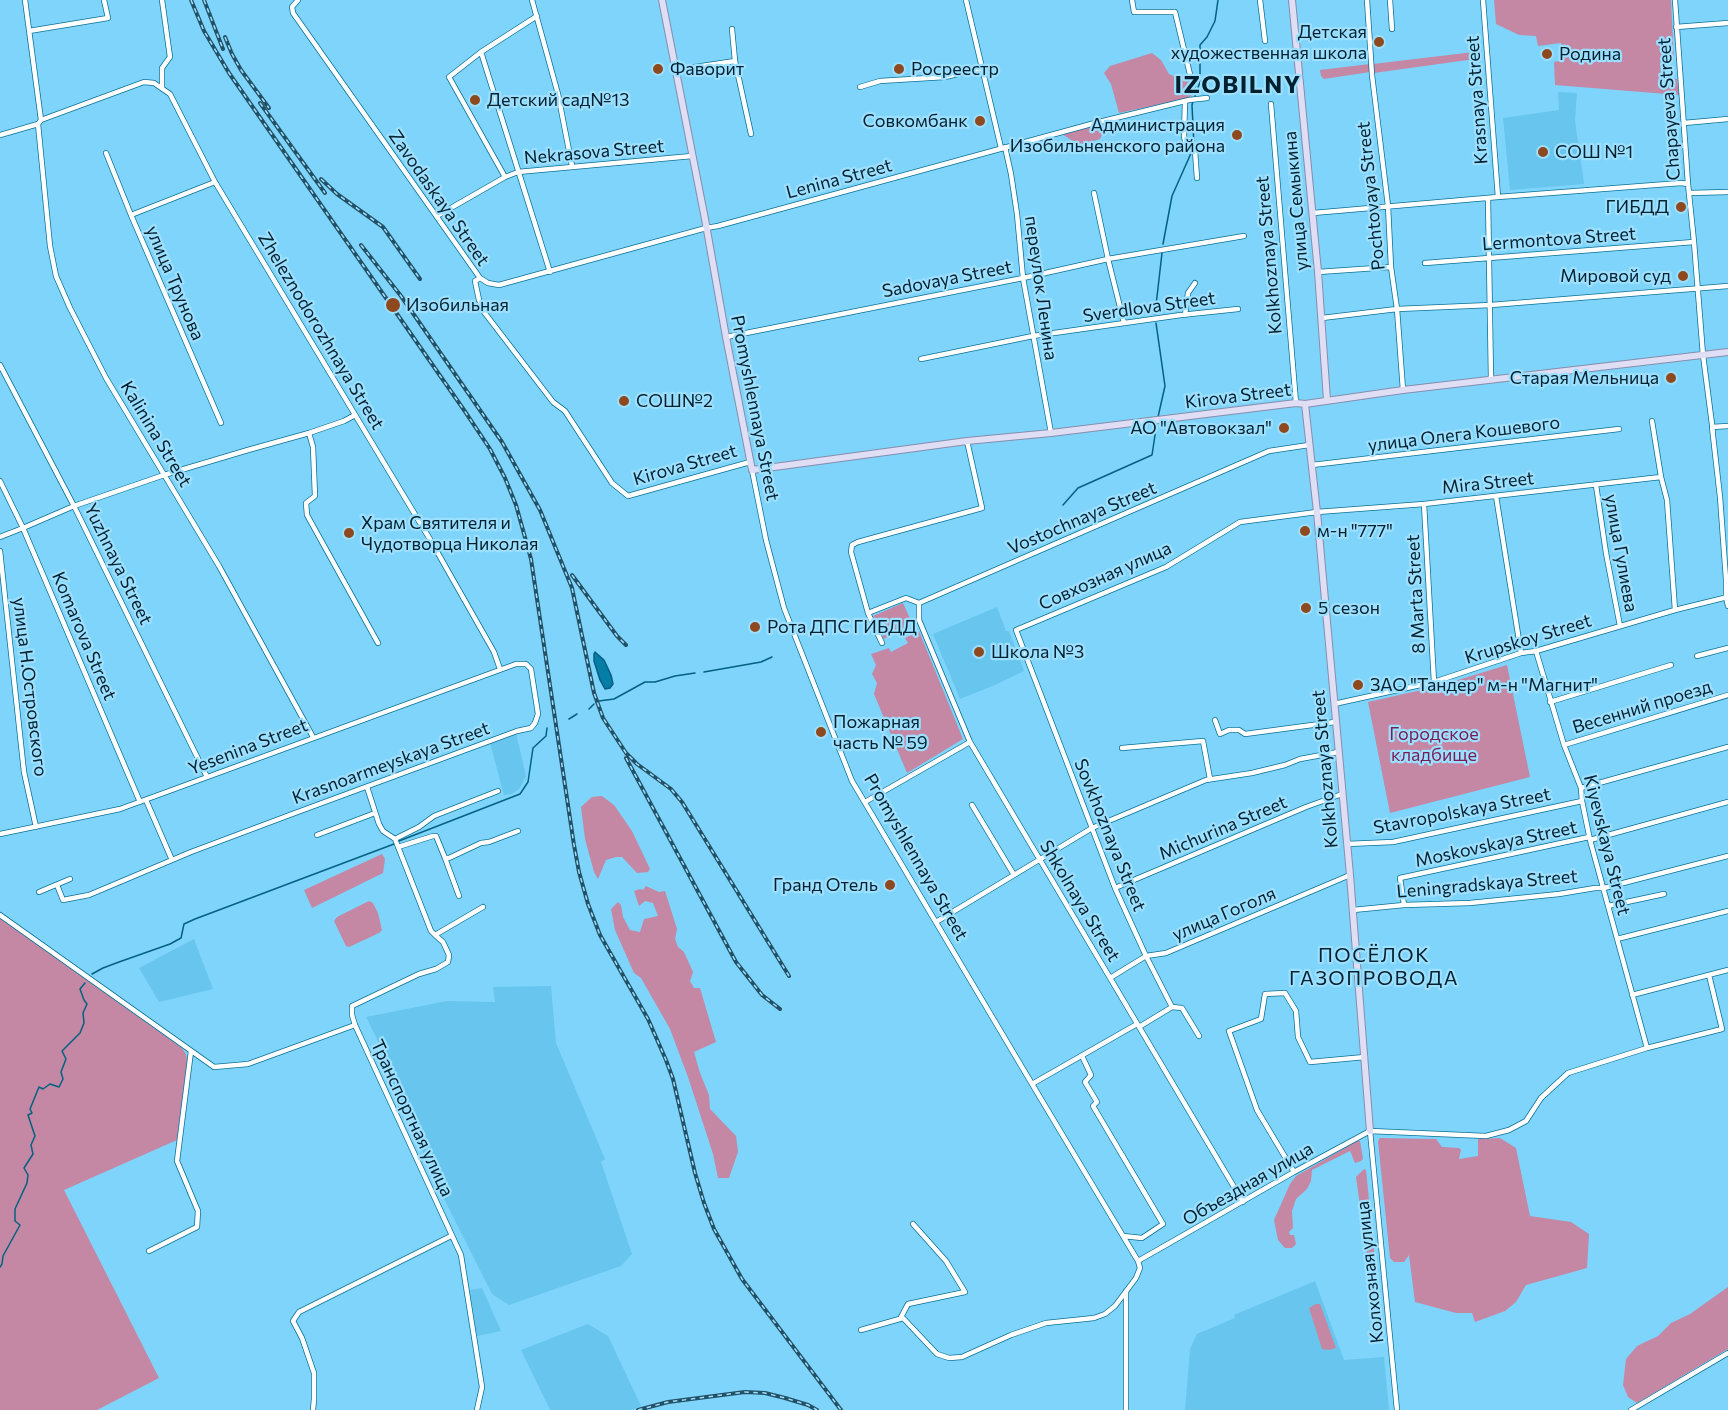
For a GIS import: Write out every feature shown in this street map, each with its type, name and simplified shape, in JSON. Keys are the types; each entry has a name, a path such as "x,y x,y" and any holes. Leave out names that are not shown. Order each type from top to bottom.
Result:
{"main road":[{"name":"Promyshlennaya Street","path":"662,0 752,470"},
{"name":"улица Семыкина","path":"1292,0 1313,213 1327,400"},
{"name":"Kirova Street","path":"752,470 967,441 1296,403 1305,404 1403,390 1728,352"},
{"name":"Kolkhoznaya Street","path":"1305,404 1350,875 1370,1131"}],"street":[{"name":"Kalinina Street","path":"25,0 50,246 56,276 106,378 219,566 313,737"},
{"path":"29,32 108,18 104,0"},
{"path":"162,0 170,57 162,68 162,88"},
{"name":"Zavodaskaya Street","path":"298,0 292,7 293,13 480,278 476,281 479,300 484,312 553,402 565,411 612,483 628,496"},
{"path":"532,0 558,94 572,166"},
{"name":"переулок Ленина","path":"966,0 1011,174 1023,278 1051,433"},
{"path":"1132,0 1134,12 1175,12 1193,87"},
{"path":"1260,0 1265,41"},
{"name":"Pochtovaya Street","path":"1367,0 1372,75 1388,206 1391,267 1397,309 1403,390"},
{"path":"1390,0 1392,29"},
{"name":"Krasnaya Street","path":"1483,0 1498,197"},
{"name":"Chapayeva Street","path":"1675,0 1697,289 1720,497 1727,597"},
{"path":"505,177 449,77 481,52 537,16"},
{"path":"1676,27 1728,23"},
{"path":"732,29 735,60 751,134"},
{"path":"481,52 550,272"},
{"path":"675,70 735,60"},
{"path":"860,87 880,81 945,77 983,68"},
{"path":"0,135 144,82 154,83 162,88"},
{"name":"Zheleznodorozhnaya Street","path":"162,88 170,94 215,182 431,541 494,652 500,669"},
{"name":"Lenina Street","path":"480,278 488,283 499,285 1095,123 1207,98"},
{"path":"1187,101 1184,136 1186,145 1195,151 1197,178"},
{"name":"Kolkhoznaya Street","path":"1271,104 1296,403"},
{"path":"1684,123 1728,119"},
{"name":"улица Трунова","path":"106,153 221,423"},
{"name":"Nekrasova Street","path":"437,216 505,177 518,172 692,156"},
{"path":"131,215 215,182"},
{"path":"1313,213 1688,184"},
{"path":"1689,193 1728,192"},
{"path":"1094,193 1124,323"},
{"path":"1488,198 1491,380"},
{"name":"Sadovaya Street","path":"726,337 1108,260 1244,236"},
{"name":"Lermontova Street","path":"1425,263 1694,242"},
{"path":"1318,272 1391,267"},
{"path":"1185,315 1188,293 1195,283"},
{"path":"1322,318 1397,309 1491,305 1728,286"},
{"name":"Sverdlova Street","path":"921,359 1033,336 1238,309"},
{"name":"Yuzhnaya Street","path":"0,365 74,506 207,777"},
{"path":"0,537 74,506 164,475 309,433 355,415"},
{"path":"1652,421 1667,500 1675,610"},
{"path":"1713,430 1728,426"},
{"name":"улица Олега Кошевого","path":"1312,465 1619,429"},
{"path":"309,433 313,447 315,496 306,503 307,515 378,644"},
{"path":"882,644 868,614 851,552 852,545 982,508 967,441"},
{"name":"Vostochnaya Street","path":"868,614 906,598 919,603 1269,451 1309,445"},
{"name":"Kirova Street","path":"628,496 750,462"},
{"name":"Promyshlennaya Street","path":"752,470 766,540 784,608 852,781 1138,1261"},
{"name":"Mira Street","path":"1235,525 1258,519 1317,512 1424,504 1661,477"},
{"name":"Komarova Street","path":"0,481 23,528 140,802"},
{"name":"улица Гулиева","path":"1596,484 1620,626"},
{"path":"1496,496 1521,653"},
{"name":"8 Marta Street","path":"1424,504 1434,682"},
{"name":"Sovkhoznaya Street","path":"1199,1036 1182,1008 1172,1007 1115,888 1016,630 1166,567 1235,525"},
{"name":"улица Н.Островского","path":"0,551 24,772 36,827"},
{"path":"1727,597 1728,606"},
{"name":"Krupskoy Street","path":"1334,704 1434,682 1521,653 1536,651 1727,597"},
{"name":"Shkolnaya Street","path":"919,603 919,620 970,742 1244,1202"},
{"path":"1697,656 1728,648"},
{"name":"Kiyevskaya Street","path":"1536,651 1564,745 1581,788 1590,839 1647,1048"},
{"name":"Krasnoarmeyskaya Street","path":"57,885 63,900 89,895 172,860 516,731 531,728 538,714 531,669 526,664 516,664 500,669"},
{"path":"1550,702 1671,665"},
{"name":"Yesenina Street","path":"0,834 120,809 500,669"},
{"name":"Весенний проезд","path":"1564,745 1728,695"},
{"path":"1215,720 1220,734 1229,730 1239,730 1245,734 1335,722"},
{"path":"1122,748 1203,741 1210,779"},
{"path":"865,802 970,742"},
{"path":"1581,788 1728,747"},
{"path":"936,922 1092,828 1210,779 1252,773 1300,759 1338,752"},
{"path":"355,1025 352,1006 419,974 436,969 448,962 449,954 443,942 430,932 395,839 383,831 367,787"},
{"path":"395,839 419,827 434,816 498,791"},
{"name":"Michurina Street","path":"1115,888 1342,794"},
{"path":"146,800 172,860"},
{"name":"Stavropolskaya Street","path":"1347,844 1393,842 1582,801"},
{"name":"Moskovskaya Street","path":"1404,905 1400,878 1590,839 1728,802"},
{"path":"972,805 1014,875"},
{"path":"317,836 375,813"},
{"path":"445,858 518,831"},
{"path":"398,847 436,836 459,896"},
{"name":"Leningradskaya Street","path":"1353,910 1404,905 1470,903 1604,888 1728,856"},
{"name":"улица Гоголя","path":"1110,978 1146,956 1166,953 1350,875"},
{"path":"39,892 70,879"},
{"path":"1608,906 1664,894"},
{"path":"435,935 483,907"},
{"path":"1617,939 1728,911"},
{"name":"Транспортная улица","path":"0,915 214,1067 248,1064 355,1025 460,1255 482,1387 477,1410"},
{"path":"1632,995 1728,970"},
{"path":"1370,1131 1486,1136 1509,1130 1526,1120 1541,1098 1568,1073 1647,1048 1722,1029 1708,975"},
{"path":"1294,1172 1257,1110 1229,1031 1261,1019 1265,994 1285,993 1296,1011 1298,1037 1310,1062 1365,1058"},
{"path":"1032,1084 1172,1007"},
{"path":"149,1251 197,1227 198,1211 177,1161 191,1051"},
{"path":"1082,1056 1091,1075 1084,1082 1098,1102 1093,1106 1163,1224 1142,1238 1123,1236"},
{"name":"Объездная улица","path":"1138,1261 1370,1131"},
{"name":"Колхозная улица","path":"1370,1131 1397,1410"},
{"path":"900,1319 908,1304 964,1292 946,1261 913,1224"},
{"path":"313,1410 314,1373 302,1338 293,1321 299,1312 452,1236"},
{"path":"861,1330 903,1318 937,1353 949,1358 962,1357 1011,1335 1046,1323 1094,1318 1105,1314 1115,1306 1136,1278 1140,1268 1138,1261"},
{"path":"1126,1291 1126,1410"},
{"path":"1631,1410 1728,1353"}],"shaded area":[{"name":"СОШ №1","path":"1558,92 1577,93 1575,121 1584,184 1510,190 1503,118 1559,110"},
{"name":"Школа №3","path":"997,607 1024,671 960,699 933,634"},
{"path":"595,652 604,660 611,675 613,684 610,688 605,689 600,680 594,661"},
{"path":"516,733 526,776 520,788 512,794 504,795 490,743"},
{"path":"194,939 213,989 159,1002 139,968"},
{"path":"551,986 556,1043 605,1159 601,1162 632,1254 621,1266 509,1305 492,1294 429,1169 430,1165 422,1150 424,1144 414,1121 409,1121 389,1079 395,1075 366,1017 447,1001 495,1002 493,987"},
{"path":"1315,1281 1344,1360 1384,1357 1389,1410 1185,1410 1190,1349 1197,1334 1235,1318 1234,1315"},
{"path":"482,1288 501,1331 477,1336 470,1290"},
{"path":"588,1324 608,1336 641,1406 632,1410 550,1410 521,1350"}],"green space":[{"path":"1494,0 1671,0 1674,61 1660,62 1661,77 1677,79 1679,95 1555,85 1554,62 1563,60 1561,43 1538,46 1536,36 1519,35 1496,24"},
{"path":"1474,52 1475,59 1374,73 1373,64"},
{"path":"1152,53 1161,60 1169,74 1175,77 1187,74 1193,94 1189,98 1119,113 1111,84 1104,73 1110,66"},
{"path":"1370,64 1370,72 1324,79 1321,76 1320,70"},
{"path":"1105,124 1100,139 1079,145 1062,134"},
{"path":"903,603 912,623 884,639 873,616"},
{"path":"919,631 963,739 907,773 874,694 877,683 872,674 876,665 871,654 889,648 891,652 908,643 905,638"},
{"name":"Городское кладбище","path":"1507,665 1530,777 1390,813 1368,702 1435,687"},
{"path":"602,796 614,805 632,831 650,869 648,872 637,873 622,857 616,857 606,860 598,879 585,839 581,807 592,797"},
{"path":"382,854 385,859 383,873 312,908 304,890"},
{"path":"646,886 659,892 665,891 677,929 675,939 693,972 690,981 694,988 700,988 716,1042 694,1052 709,1095 710,1109 736,1136 738,1152 729,1178 718,1178 713,1154 670,1029 641,978 634,973 615,930 611,909 618,902 630,930 640,932 644,919 658,916 653,903 645,901 639,906 634,891 643,890"},
{"path":"369,901 373,903 378,913 382,930 349,947 346,946 334,921 337,917"},
{"path":"0,918 182,1048 186,1054 177,1140 64,1190 159,1378 97,1410 0,1410"},
{"path":"1380,1138 1436,1139 1442,1147 1459,1148 1461,1150 1459,1159 1478,1156 1478,1139 1500,1138 1516,1148 1530,1216 1571,1222 1589,1234 1587,1268 1526,1285 1516,1302 1505,1311 1475,1322 1472,1313 1456,1313 1415,1302 1409,1255 1404,1262 1394,1262 1390,1258 1378,1141"},
{"path":"1360,1141 1363,1159 1361,1161 1355,1163 1350,1151 1312,1170 1311,1181 1307,1189 1296,1199 1292,1211 1293,1228 1289,1232 1290,1235 1294,1235 1296,1244 1292,1248 1285,1248 1278,1240 1274,1220 1290,1184 1296,1176"},
{"path":"1364,1169 1366,1170 1376,1271 1371,1273 1356,1177"},
{"path":"1728,1287 1728,1349 1637,1403 1628,1397 1623,1385 1626,1359 1637,1346 1658,1336 1671,1323 1690,1314"},
{"path":"1320,1304 1336,1348 1322,1349 1309,1308"}],"waterway":[{"path":"1195,96 1200,82 1200,45 1215,21 1218,0"},
{"path":"1193,101 1194,147"},
{"path":"1163,244 1172,196 1192,151"},
{"path":"1155,314 1162,253"},
{"path":"1156,323 1165,386 1158,417"},
{"path":"1063,505 1078,488 1152,455 1157,422"},
{"path":"704,672 761,662 772,657"},
{"path":"599,701 614,699 645,682 695,673"},
{"path":"589,709 594,704"},
{"path":"569,719 577,714"},
{"path":"399,841 520,794 528,782 533,748 546,736 547,728"},
{"path":"92,974 170,944 181,938 184,924 195,919 394,844"},
{"path":"0,1267 3,1256 20,1225 15,1221 15,1209 27,1183 28,1175 24,1168 33,1154 31,1145 35,1136 28,1115 32,1113 30,1109 39,1087 43,1089 50,1084 59,1087 63,1079 61,1072 66,1059 62,1051 80,1033 84,1023 83,1013 87,1004 80,989 85,983"}],"railway":[{"path":"191,0 204,31 229,73 464,410 490,449 505,478 516,505 531,559 574,845 588,904 600,935 648,1019 666,1060 673,1079 695,1173 714,1229 742,1279 841,1410"},
{"path":"204,0 223,49"},
{"path":"225,37 241,70 269,108"},
{"path":"260,103 325,193"},
{"path":"321,179 337,194 383,227 420,279"},
{"path":"361,245 401,296 502,442 540,510 572,588 594,693 603,718 626,753 671,789 682,802 789,976"},
{"path":"572,575 626,645"},
{"path":"626,758 736,962 762,995 780,1009"},
{"path":"638,1410 668,1402 745,1392 765,1393 808,1405 817,1410"}],"place":[{"name":"Детская художественная школа","path":"1379,42"},
{"name":"Родина","path":"1547,54"},
{"name":"Фаворит","path":"658,69"},
{"name":"Росреестр","path":"899,69"},
{"name":"Детский сад№13","path":"475,100"},
{"name":"Совкомбанк","path":"980,121"},
{"name":"Администрация Изобильненского района","path":"1237,135"},
{"name":"СОШ №1","path":"1543,152"},
{"name":"ГИБДД","path":"1681,207"},
{"name":"Мировой суд","path":"1683,276"},
{"name":"Изобильная","path":"393,305"},
{"name":"Старая Мельница","path":"1671,378"},
{"name":"СОШ№2","path":"624,401"},
{"name":"АО \"Автовокзал\"","path":"1284,428"},
{"name":"м-н \"777\"","path":"1305,531"},
{"name":"Храм Святителя и Чудотворца Николая","path":"349,533"},
{"name":"5 сезон","path":"1306,608"},
{"name":"Рота ДПС ГИБДД","path":"755,627"},
{"name":"Школа №3","path":"979,652"},
{"name":"ЗАО \"Тандер\" м-н \"Магнит\"","path":"1358,685"},
{"name":"Пожарная часть № 59","path":"821,732"},
{"name":"Гранд Отель","path":"890,885"}],"district":[{"name":"IZOBILNY","path":"1238,85"},
{"name":"ПОСЁЛОК ГАЗОПРОВОДА","path":"1374,966"}]}
